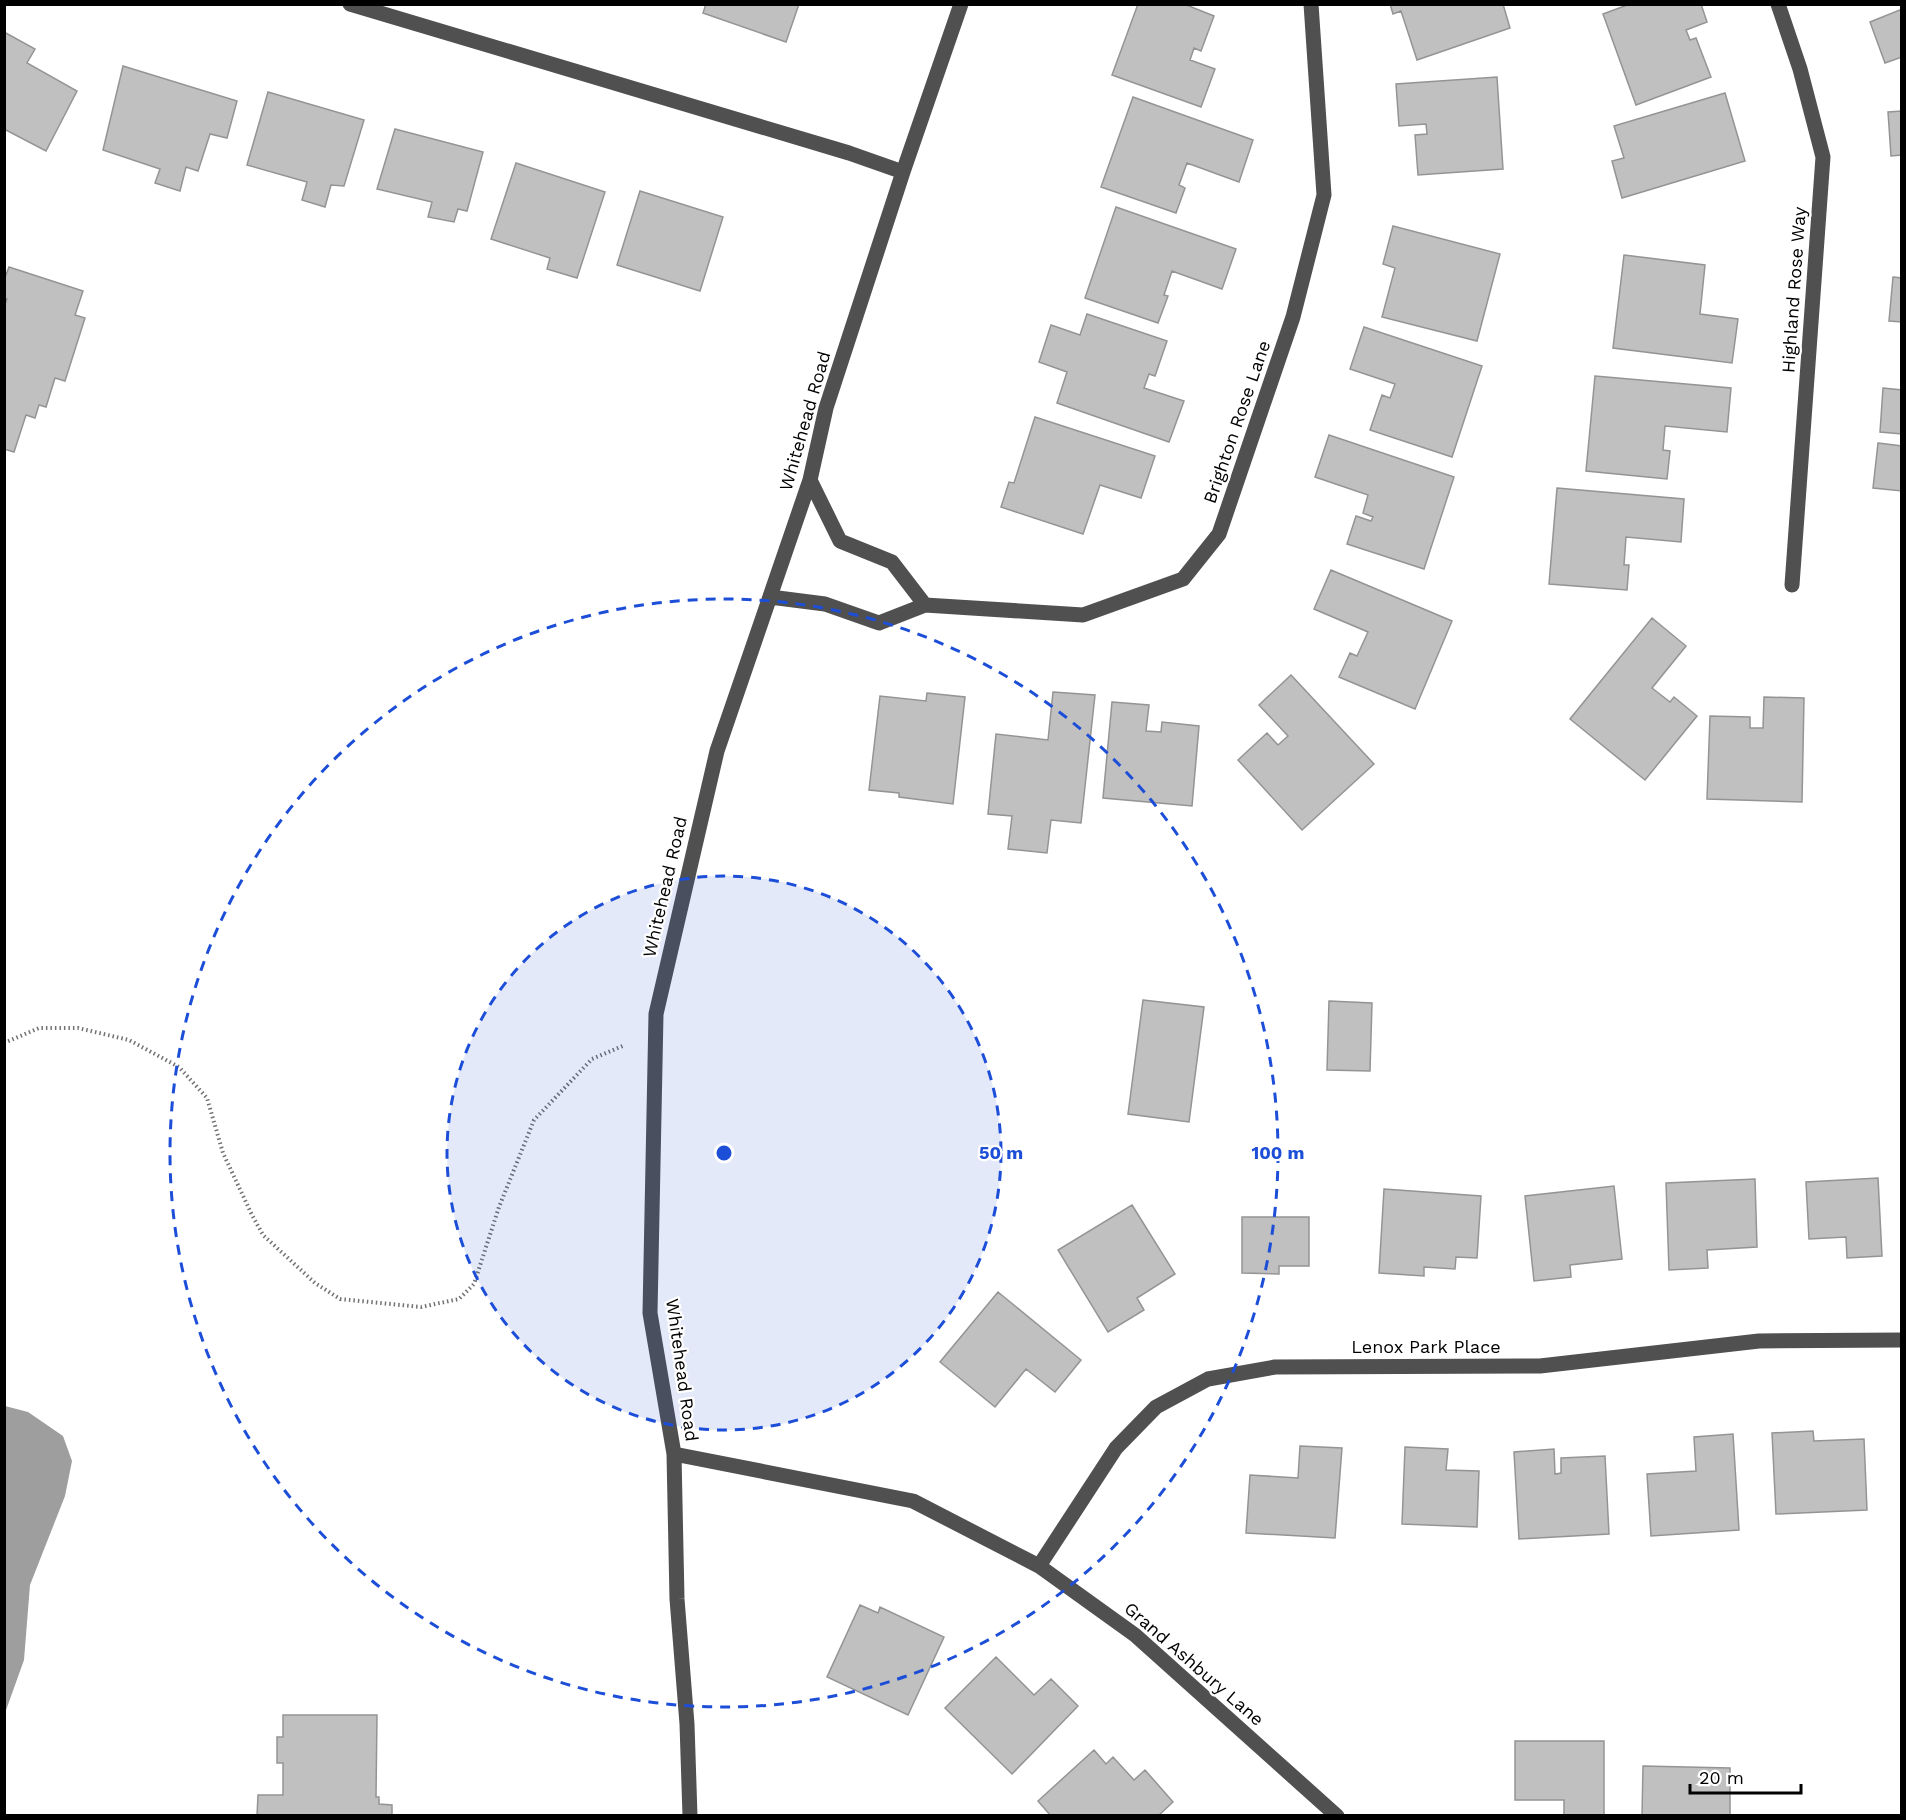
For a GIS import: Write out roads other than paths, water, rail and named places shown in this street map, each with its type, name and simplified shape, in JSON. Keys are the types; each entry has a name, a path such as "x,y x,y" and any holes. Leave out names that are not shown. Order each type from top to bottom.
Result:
{"street":[{"path":"350,4 849,153 903,172"},
{"name":"Whitehead Road","path":"690,1815 687,1725 677,1599 674,1454 650,1313 656,1014 717,751 810,480 826,408 961,4"},
{"name":"Brighton Rose Lane","path":"770,597 825,604 879,623 925,605 1083,615 1184,579 1219,534 1293,317 1324,195 1311,4"},
{"name":"Highland Rose Way","path":"1778,4 1800,69 1823,157 1792,585"},
{"path":"810,480 840,540 892,562 925,605"},
{"name":"Lenox Park Place","path":"1039,1566 1116,1448 1156,1407 1208,1379 1275,1367 1540,1365 1759,1341 1902,1340"},
{"name":"Grand Ashbury Lane","path":"674,1454 913,1501 1039,1566 1135,1635 1337,1815"}]}
